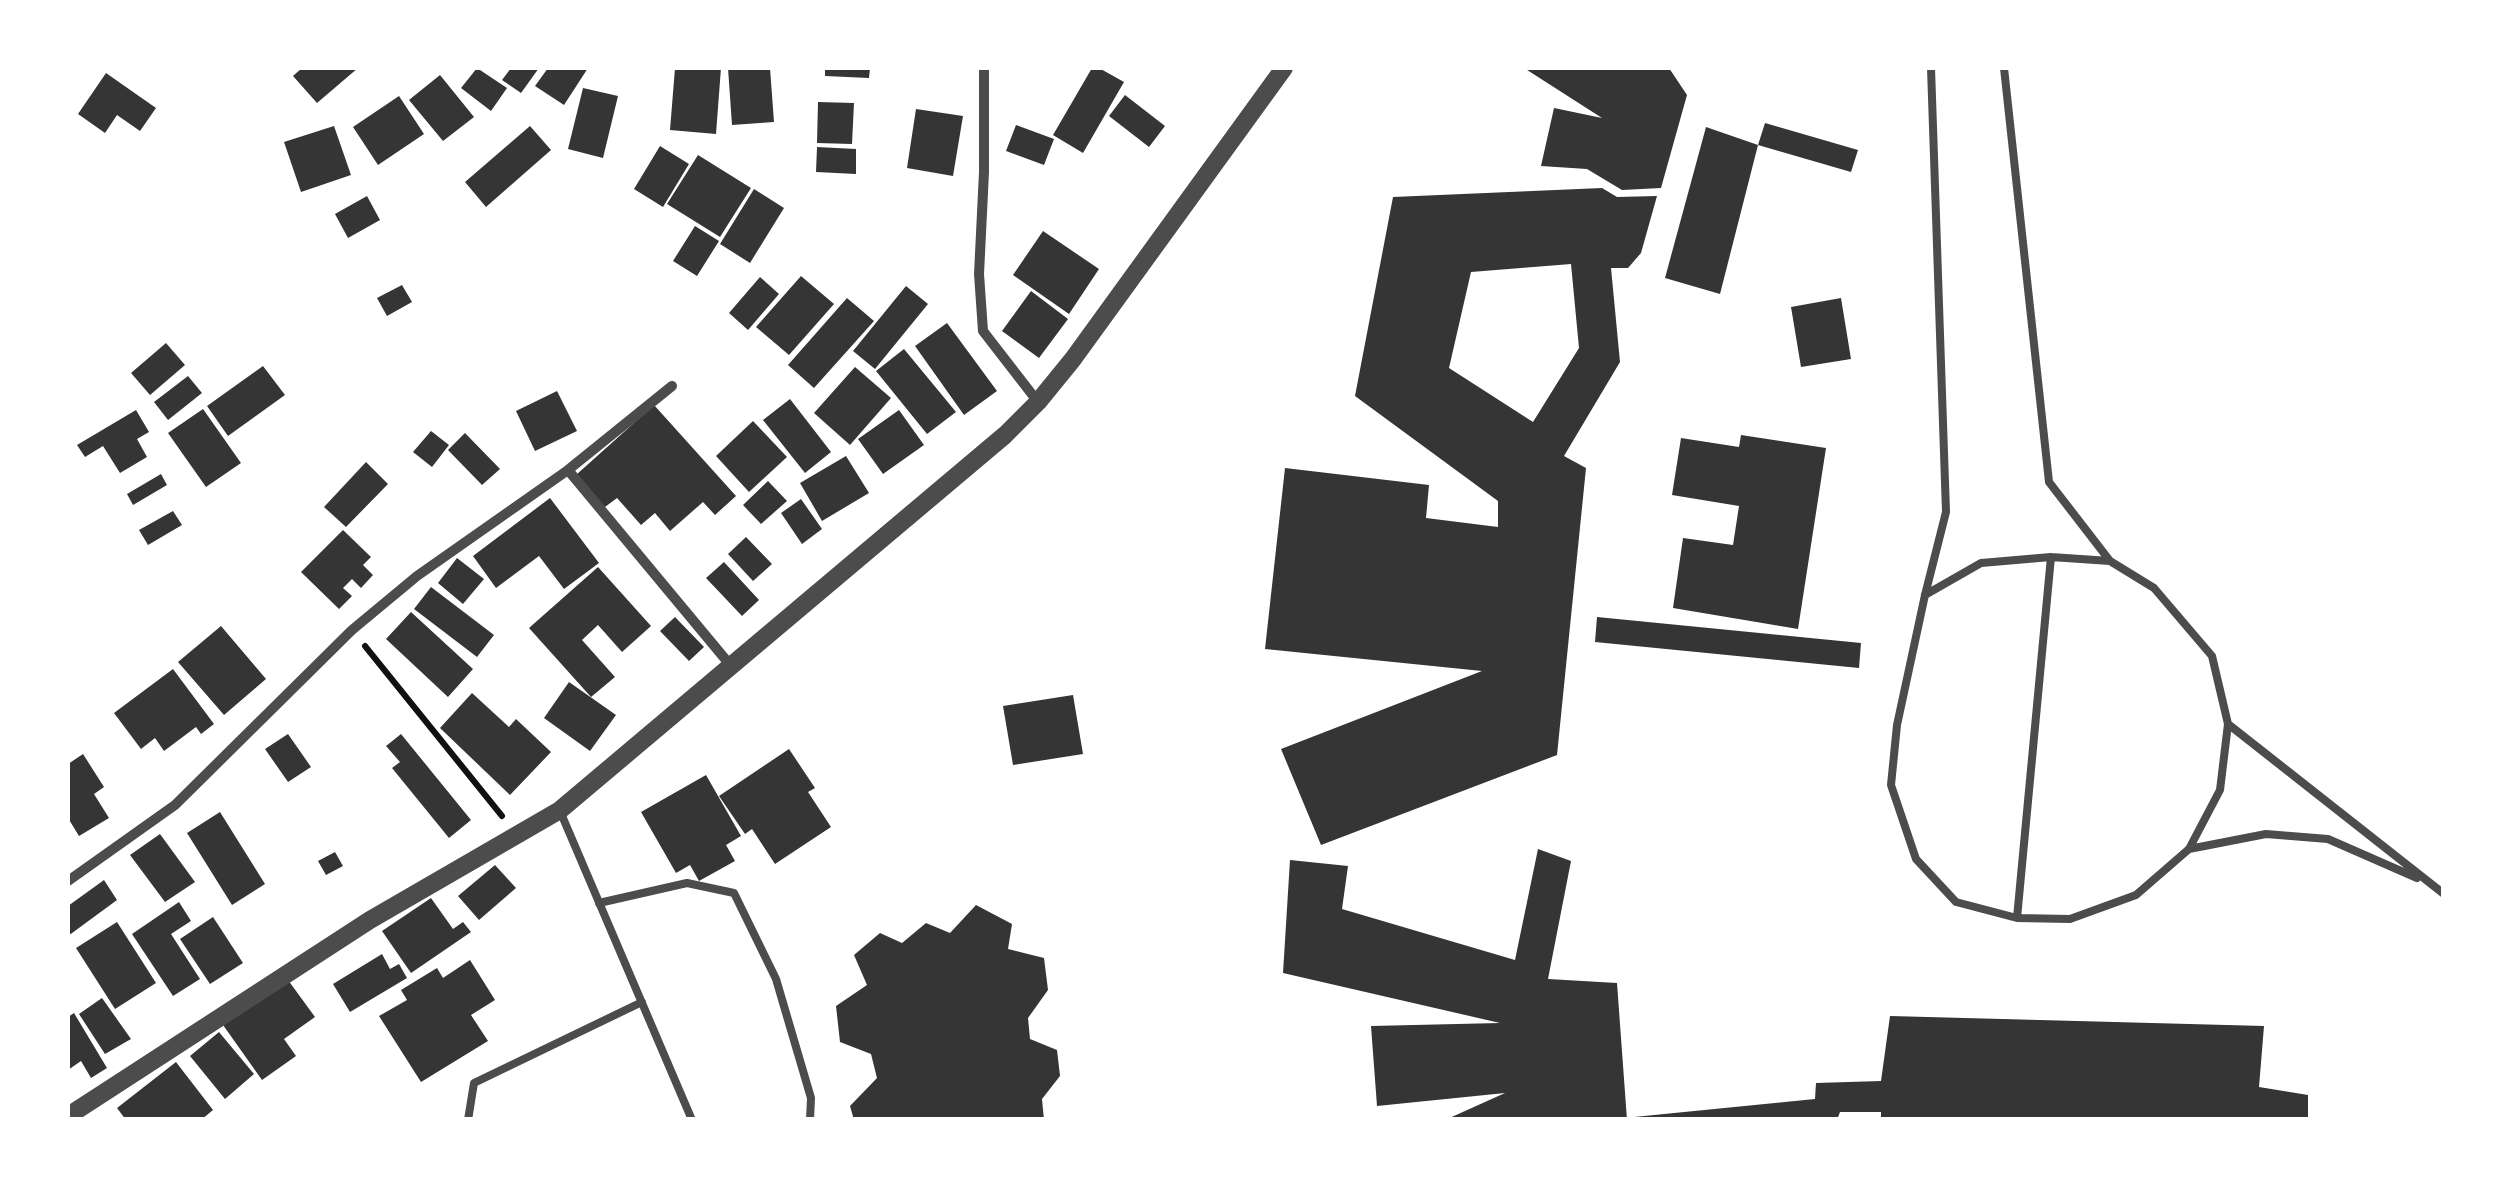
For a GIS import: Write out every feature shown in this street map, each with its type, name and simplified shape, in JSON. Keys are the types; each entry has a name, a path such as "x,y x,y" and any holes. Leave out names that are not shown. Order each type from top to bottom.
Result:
{"street":[{"path":"984,68 979,274 983,331 1038,402"},
{"path":"68,1116 370,920 560,810 1005,436 1084,344 1284,68"},
{"path":"68,881 175,806 352,630 417,576 568,470 672,386"},
{"path":"568,470 731,666"}],"lane":[{"path":"1931,68 1946,512 1897,725 1891,785 1916,859 1956,902 2016,918 2070,919 2136,895 2189,849 2220,790 2228,724 2212,656 2154,588 2110,561 2050,482 2004,68"},
{"path":"1925,595 1980,562 2051,557 2110,561"},
{"path":"2016,918 2051,557"},
{"path":"2228,724 2444,894"},
{"path":"560,810 692,1120"},
{"path":"2189,849 2266,834 2328,839 2430,884"},
{"path":"598,903 687,883 734,893 776,979 811,1098 810,1120"},
{"path":"468,1120 474,1083 642,1002"}],"path":[{"path":"352,630 488,800"}],"building":[{"path":"302,68 358,68 317,103 293,76"},
{"path":"477,68 507,88 491,111 461,88"},
{"path":"511,68 539,68 521,93 502,80"},
{"path":"548,68 588,68 564,105 535,86"},
{"path":"675,68 721,68 716,134 670,130"},
{"path":"728,68 770,68 774,122 732,125"},
{"path":"825,68 870,68 869,78 825,76"},
{"path":"1092,68 1124,82 1083,153 1053,135"},
{"path":"1524,68 1669,68 1687,95 1661,188 1622,190 1587,169 1541,166 1554,108 1602,118"},
{"path":"106,73 156,108 140,131 117,115 105,133 78,114"},
{"path":"440,75 474,117 443,141 409,100"},
{"path":"583,88 618,96 603,158 568,149"},
{"path":"1125,95 1165,126 1149,147 1109,116"},
{"path":"399,96 424,134 378,165 353,127"},
{"path":"818,102 854,103 852,144 817,143"},
{"path":"916,109 963,116 953,176 907,168"},
{"path":"1765,123 1858,150 1851,172 1758,145"},
{"path":"1016,125 1054,139 1044,165 1006,151"},
{"path":"334,126 351,175 301,192 284,142"},
{"path":"530,126 551,150 486,207 465,182"},
{"path":"1706,127 1758,145 1720,294 1665,278"},
{"path":"660,146 689,164 663,207 634,189"},
{"path":"817,147 856,149 856,174 816,172"},
{"path":"698,155 751,188 720,237 667,204"},
{"path":"1602,188 1617,197 1657,196 1641,253 1628,268 1611,268 1620,362 1564,456 1586,468 1557,755 1321,845 1281,749 1482,671 1265,649 1285,468 1429,485 1426,518 1498,527 1498,501 1355,396 1393,197","holes":["1571,264 1579,348 1533,422 1449,368 1471,272"]},
{"path":"754,189 784,208 750,263 720,244"},
{"path":"367,196 380,220 348,238 335,214"},
{"path":"695,226 719,241 697,276 673,261"},
{"path":"1043,231 1099,269 1069,314 1013,275"},
{"path":"801,276 834,304 789,355 756,327"},
{"path":"760,277 779,294 748,330 729,313"},
{"path":"402,285 412,302 387,316 377,298"},
{"path":"906,286 928,304 875,369 853,351"},
{"path":"1031,291 1068,319 1039,358 1002,331"},
{"path":"847,298 874,321 814,388 788,365"},
{"path":"1841,298 1851,359 1801,367 1791,307"},
{"path":"947,323 997,391 964,415 915,346"},
{"path":"166,343 185,365 150,395 131,373"},
{"path":"904,349 956,412 927,434 876,371"},
{"path":"263,366 285,395 228,436 207,406"},
{"path":"855,367 891,398 850,445 814,413"},
{"path":"188,376 202,393 168,420 154,402"},
{"path":"557,391 577,431 535,451 516,411"},
{"path":"790,399 831,452 805,473 763,420"},
{"path":"654,405 736,496 715,515 703,502 670,531 655,513 641,525 617,498 605,507 576,475"},
{"path":"203,409 241,463 206,487 168,433"},
{"path":"136,410 149,432 137,439 147,457 120,473 103,446 85,457 77,445"},
{"path":"899,410 924,445 883,474 858,439"},
{"path":"753,421 787,457 749,492 716,456"},
{"path":"431,431 449,445 432,467 413,452"},
{"path":"465,433 500,469 482,485 448,450"},
{"path":"1741,435 1826,448 1798,629 1673,608 1683,538 1733,545 1739,506 1672,495 1681,438 1739,447"},
{"path":"846,456 869,493 822,521 800,483"},
{"path":"366,462 388,484 346,527 324,507"},
{"path":"161,474 167,485 133,505 127,494"},
{"path":"768,481 787,501 761,524 743,505"},
{"path":"550,498 599,563 564,589 539,556 496,588 473,556"},
{"path":"801,499 822,529 802,544 781,513"},
{"path":"173,511 182,525 148,545 139,530"},
{"path":"343,530 371,557 363,565 373,575 361,588 352,579 343,588 352,596 339,609 301,572"},
{"path":"746,537 772,564 753,581 728,554"},
{"path":"457,558 484,579 463,604 438,583"},
{"path":"724,562 759,600 742,616 706,578"},
{"path":"598,567 651,626 622,652 598,625 582,640 615,677 591,697 529,628"},
{"path":"431,587 494,635 477,657 414,609"},
{"path":"411,612 473,669 448,697 386,639"},
{"path":"675,617 704,647 689,661 660,631"},
{"path":"1597,617 1861,643 1859,668 1595,642"},
{"path":"221,626 266,679 224,715 178,662"},
{"path":"173,669 214,724 201,734 196,727 164,751 155,738 141,749 114,713"},
{"path":"569,682 616,715 590,751 544,718"},
{"path":"472,693 509,727 516,719 551,752 510,795 440,728"},
{"path":"1073,695 1083,754 1013,765 1003,706"},
{"path":"288,734 311,767 288,782 265,749"},
{"path":"401,734 471,820 449,838 392,768 400,762 386,746"},
{"path":"789,749 815,788 808,792 831,827 775,864 752,829 745,834 719,796"},
{"path":"83,754 104,787 94,794 109,818 79,836 68,818 68,764"},
{"path":"706,775 741,836 726,845 735,861 699,881 690,865 676,873 641,812"},
{"path":"220,812 265,884 232,905 187,833"},
{"path":"160,834 195,882 165,902 130,855"},
{"path":"1538,849 1571,861 1548,979 1617,983 1627,1120 1445,1120 1505,1093 1377,1106 1371,1026 1500,1023 1283,973 1290,860 1348,866 1342,909 1515,960"},
{"path":"335,852 343,866 326,875 318,861"},
{"path":"495,865 516,888 479,920 458,896"},
{"path":"104,880 117,900 68,936 68,906"},
{"path":"431,898 453,929 463,922 471,932 411,973 382,931"},
{"path":"179,902 191,921 171,934 200,979 173,996 132,934"},
{"path":"976,905 1012,924 1008,949 1044,958 1048,990 1028,1018 1030,1039 1057,1050 1060,1076 1042,1099 1044,1120 854,1120 850,1106 877,1078 871,1054 840,1042 836,1006 867,985 854,955 880,933 902,943 926,923 950,933"},
{"path":"213,917 243,963 210,984 180,939"},
{"path":"117,922 156,983 115,1009 76,948"},
{"path":"382,954 390,969 399,964 407,978 350,1012 333,984"},
{"path":"470,960 495,1000 471,1015 488,1041 421,1082 379,1016 407,1000 401,990 437,968 443,978"},
{"path":"288,980 315,1017 284,1039 296,1056 262,1080 223,1025"},
{"path":"102,998 131,1039 105,1054 79,1014"},
{"path":"74,1013 107,1068 91,1078 81,1061 68,1070 68,1017"},
{"path":"1890,1016 2264,1026 2259,1087 2308,1095 2308,1120 1881,1120 1881,1112 1840,1112 1837,1120 1634,1120 1815,1099 1816,1083 1881,1081"},
{"path":"219,1032 254,1074 225,1099 190,1056"},
{"path":"176,1062 213,1110 201,1120 126,1120 117,1108"}]}
